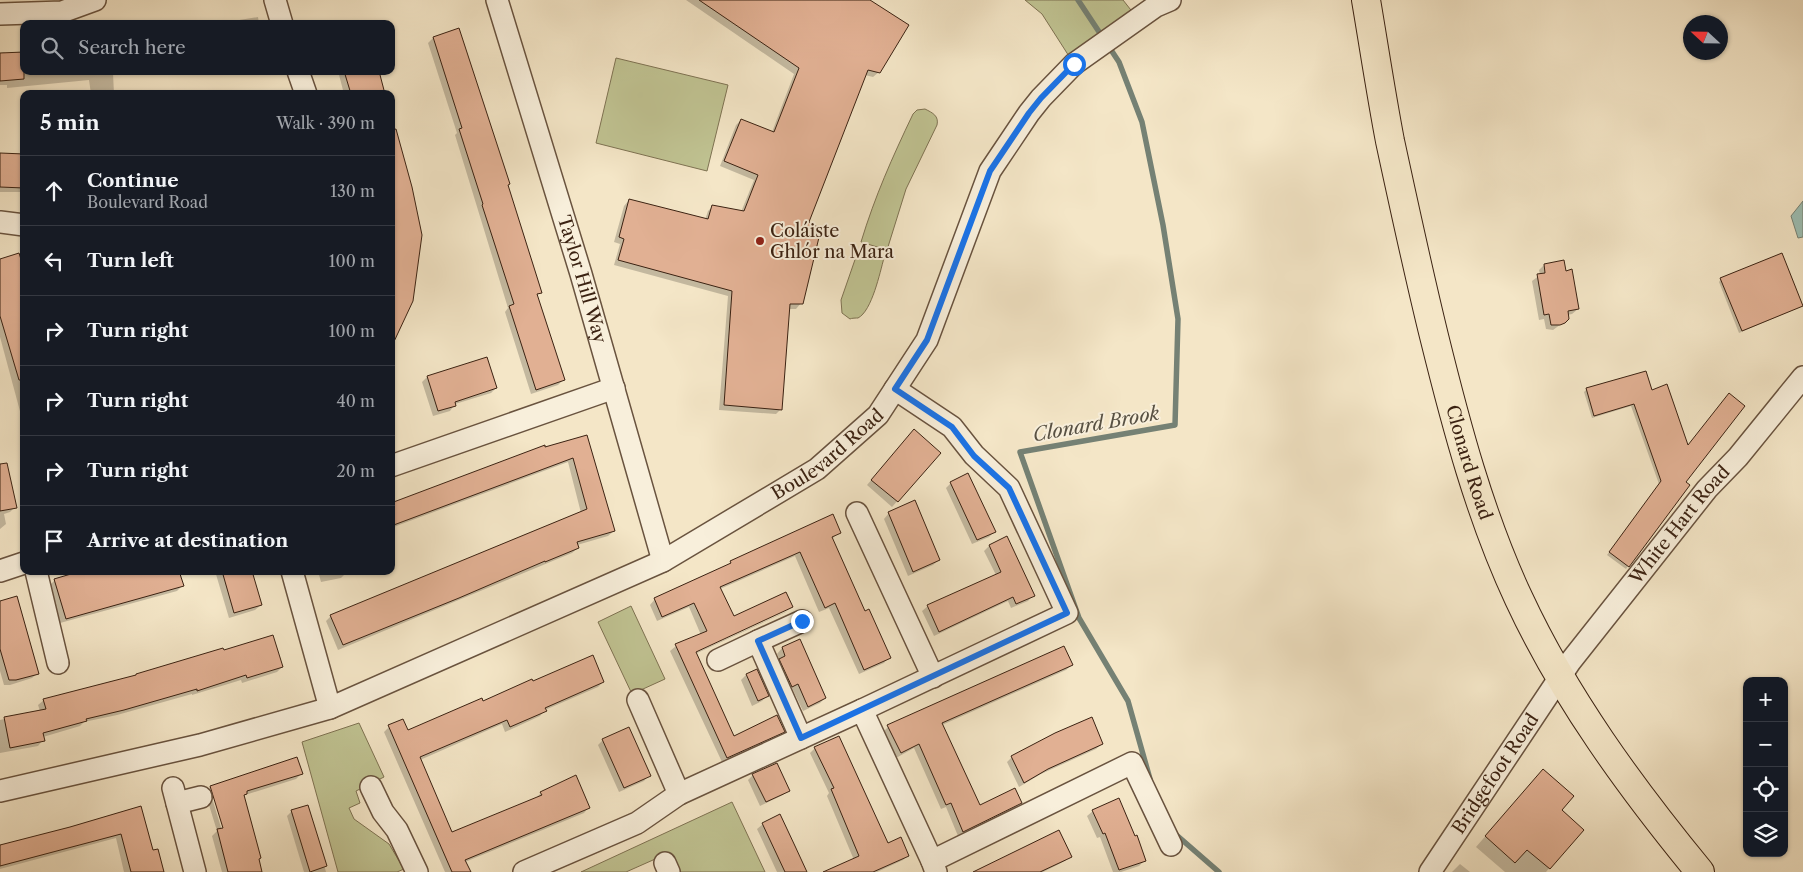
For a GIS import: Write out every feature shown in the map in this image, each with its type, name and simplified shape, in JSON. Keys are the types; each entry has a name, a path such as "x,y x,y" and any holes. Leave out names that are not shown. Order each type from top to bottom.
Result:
{"main road":[{"name":"Clonard Road","path":"1366,0 1390,139 1449,398 1469,467 1492,534 1518,598 1560,677 1648,808 1700,872"}],"street":[{"path":"0,14 62,12 95,0"},
{"path":"275,0 281,20"},
{"name":"Taylor Hill Way","path":"497,0 581,274 663,561"},
{"name":"Boulevard Road","path":"0,791 200,746 330,708 663,561 816,469 878,415 927,340 990,171 1041,98 1074,64 1156,6 1170,0"},
{"path":"299,75 305,90"},
{"path":"0,222 20,225"},
{"name":"White Hart Road","path":"1560,677 1707,489 1738,457 1803,377"},
{"path":"395,465 614,388"},
{"path":"524,872 637,823 679,794 1067,613 1009,488 974,456 952,427 895,389"},
{"path":"857,513 932,677"},
{"path":"0,571 20,564"},
{"path":"37,575 58,663"},
{"path":"293,575 330,708"},
{"path":"718,660 802,621"},
{"path":"758,641 801,738"},
{"name":"Bridgefoot Road","path":"1430,872 1560,677"},
{"path":"638,700 679,794"},
{"path":"862,710 934,866 1132,763 1171,845"},
{"path":"372,787 392,808 397,830 417,872"},
{"path":"195,872 175,796 201,797"}],"green space":[{"path":"1025,0 1123,0 1138,19 1074,64 1042,14"},
{"path":"616,58 728,85 707,171 596,143"},
{"path":"925,109 936,117 937,125 906,189 887,250 861,242 884,177 913,114 917,110"},
{"path":"858,251 884,258 875,291 867,308 858,318 850,319 842,313 841,300"},
{"path":"631,606 665,679 632,694 598,622"},
{"path":"359,723 384,777 356,791 360,803 349,808 354,819 389,844 404,869 397,872 338,872 302,742"},
{"path":"732,802 765,872 678,872 662,856 626,872 581,872"}],"water":[{"path":"1803,201 1803,237 1798,238 1791,216"}],"building":[{"path":"699,0 870,0 909,25 880,73 868,70 809,222 821,229 803,304 790,304 782,410 724,405 732,291 618,260 624,239 619,237 629,199 708,219 712,205 744,211 758,175 724,161 741,119 774,132 799,68"},
{"path":"459,28 510,184 508,185 542,293 537,294 565,380 536,390 509,306 514,304 482,205 459,129 462,128 433,37"},
{"path":"20,52 20,75 24,75 24,79 0,81 0,53"},
{"path":"345,75 380,75 384,90 350,90"},
{"path":"395,129 412,187 422,235 413,301 395,339"},
{"path":"0,153 20,154 20,188 0,187"},
{"path":"19,253 20,256 20,380 0,316 0,259"},
{"path":"1782,253 1803,306 1742,331 1720,278"},
{"path":"1564,260 1566,271 1572,269 1579,309 1568,311 1569,319 1565,323 1551,325 1549,314 1544,315 1537,274 1545,273 1544,264"},
{"path":"487,357 497,388 455,402 456,406 438,411 427,376"},
{"path":"1646,371 1652,390 1667,384 1688,445 1729,393 1745,406 1686,482 1690,485 1629,567 1609,552 1661,481 1634,404 1594,416 1586,388"},
{"path":"914,429 941,453 898,502 871,480"},
{"path":"587,435 615,531 577,542 579,548 343,645 330,615 587,509 573,458 395,525 395,501 545,445 545,447"},
{"path":"7,463 17,508 0,511 0,464"},
{"path":"968,473 996,532 977,540 950,482"},
{"path":"915,500 940,560 913,572 888,512"},
{"path":"833,514 841,533 832,537 865,611 869,609 891,658 864,670 835,603 825,608 800,552 720,587 734,616 786,592 793,607 696,652 734,736 777,715 785,732 727,758 675,644 707,631 694,603 662,617 654,598"},
{"path":"1007,536 1035,596 1016,604 1013,597 939,632 927,605 1001,572 989,545"},
{"path":"68,575 180,575 184,586 66,619 54,579"},
{"path":"223,575 253,575 262,605 234,613"},
{"path":"17,596 39,674 9,680 0,649 0,601"},
{"path":"273,635 283,667 247,678 246,675 197,691 197,689 86,719 87,721 43,733 45,741 10,748 4,717 46,709 43,699 136,675 223,648 224,650"},
{"path":"800,639 826,698 808,707 798,684 792,687 779,659 785,656 782,647"},
{"path":"1064,646 1073,665 942,723 980,805 1015,788 1022,803 963,832 951,803 946,805 919,744 901,753 887,725"},
{"path":"593,655 604,682 545,708 547,711 510,727 507,720 420,757 452,832 542,795 540,792 576,775 590,808 465,860 471,872 452,872 388,725 403,719 408,730 482,698 483,701"},
{"path":"757,669 769,696 758,701 746,674"},
{"path":"1092,717 1103,744 1048,769 1024,783 1011,756 1055,733"},
{"path":"629,727 651,776 624,788 602,739"},
{"path":"839,736 888,843 901,837 909,856 873,872 823,872 859,856 831,789 834,788 814,747"},
{"path":"297,757 303,774 247,791 247,794 244,795 261,858 259,859 262,872 228,872 217,829 223,828 210,786"},
{"path":"777,763 790,791 766,802 752,774"},
{"path":"1543,769 1574,796 1562,810 1584,830 1550,869 1527,850 1515,863 1485,836"},
{"path":"1119,798 1135,836 1137,835 1146,861 1119,870 1105,833 1103,834 1092,810"},
{"path":"308,805 327,866 310,872 291,810"},
{"path":"141,806 153,850 158,849 164,872 131,872 121,834 0,866 0,845"},
{"path":"780,814 807,872 785,872 762,823"},
{"path":"1059,830 1072,857 1040,872 973,872"}],"waterway":[{"name":"Clonard Brook","path":"1078,0 1119,62 1142,122 1163,225 1178,319 1175,425 1020,452 1079,618 1128,701 1150,779"},
{"name":"Clonard Brook","path":"1173,832 1219,872"}],"place":[{"name":"Coláiste Ghlór na Mara","path":"760,241"}],"route":[{"path":"802,621 758,641 801,738 1067,613 1009,488 974,456 952,427 895,389 927,340 990,171 1029,113 1074,64"}]}
